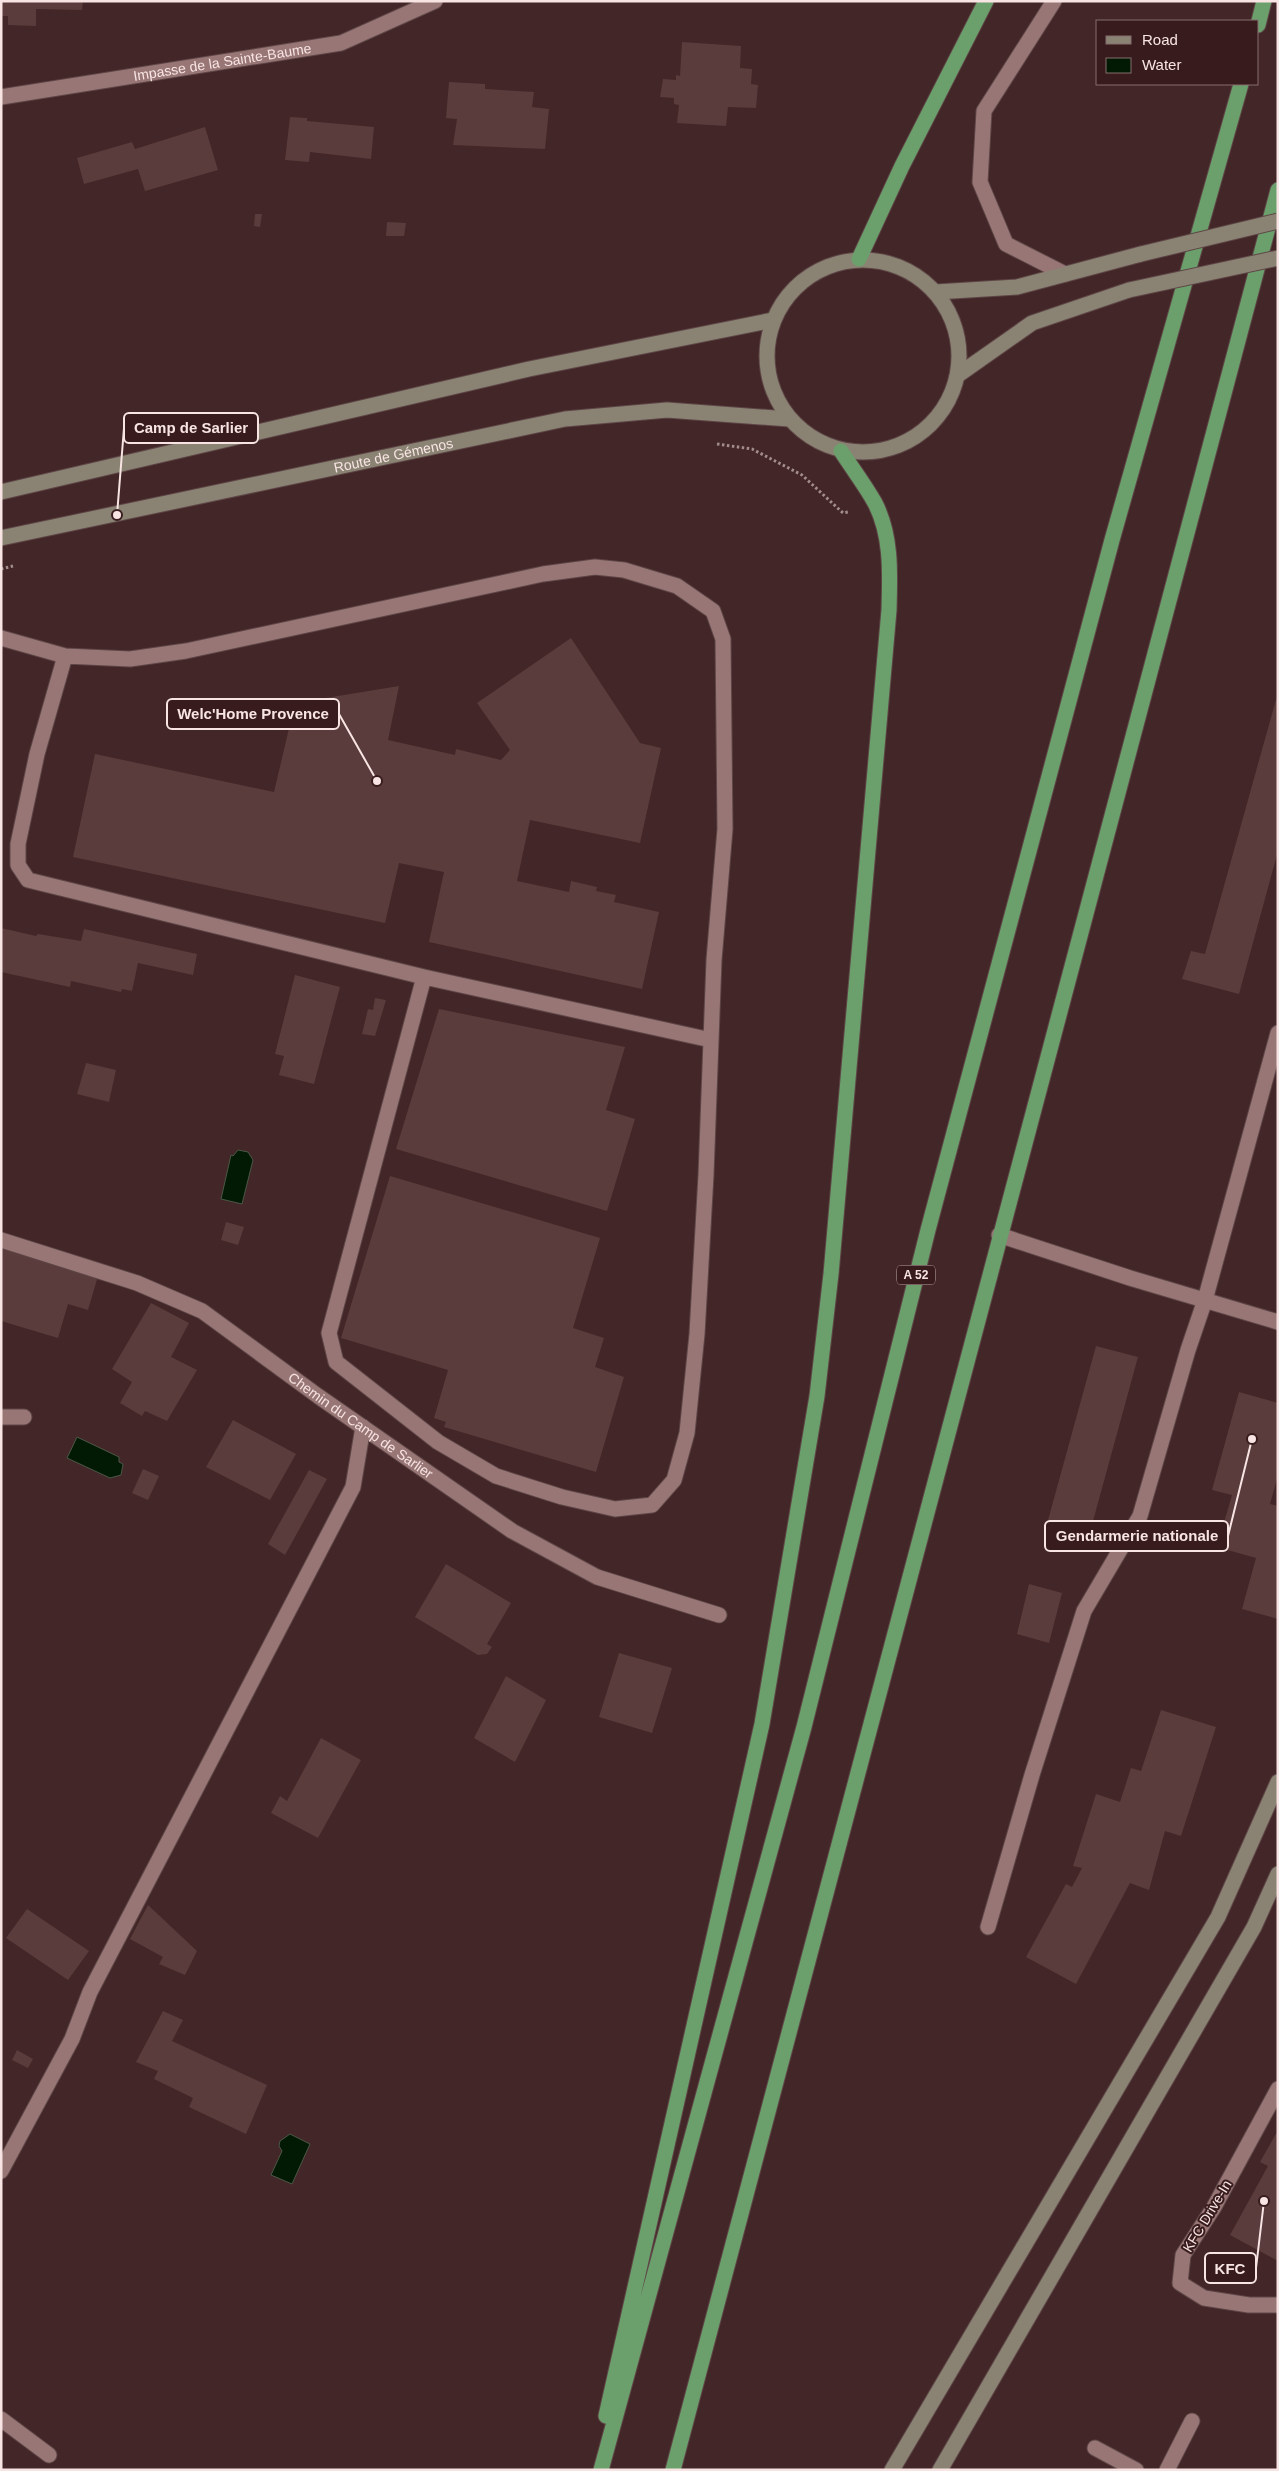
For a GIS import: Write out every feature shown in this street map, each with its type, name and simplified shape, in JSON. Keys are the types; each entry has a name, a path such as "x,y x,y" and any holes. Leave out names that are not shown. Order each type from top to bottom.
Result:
{"highway":[{"path":"859,259 902,166 986,1"},
{"path":"1259,21 1264,1"},
{"name":"A 52","path":"601,2470 801,1736 928,1230 1094,607 1241,85"},
{"path":"673,2470 809,1962 999,1235 1278,190"},
{"path":"594,2470 762,1724 818,1396 831,1274 889,610 890,569 888,542 876,504 841,451"}],"main road":[{"path":"936,292 1018,287 1141,254 1278,221"},
{"path":"958,375 1032,323 1129,290 1278,258"},
{"path":"859,259 888,262 915,274 936,292 952,318 960,346 958,375 948,404 928,428 902,445 872,452 841,451 813,439 789,419 775,397 767,372 766,345 773,320 787,296 807,276 832,264 859,259"},
{"path":"1,492 529,369 773,320"},
{"name":"Route de Gémenos","path":"1,538 565,419 667,410 789,419"},
{"path":"892,2470 1218,1917 1278,1782"},
{"path":"940,2470 1254,1927 1278,1874"}],"street":[{"name":"Impasse de la Sainte-Baume","path":"1,97 341,43 435,1"},
{"path":"1054,1 984,111 980,182 1006,244 1065,274"},
{"path":"1,638 66,656 130,659 186,651 543,574 595,567 624,570 677,586 713,612 723,639 725,828 714,960 706,1175 697,1334 687,1433 674,1480 652,1505 615,1509 562,1497 496,1476 438,1442 336,1362 329,1333 424,977"},
{"path":"66,656 37,754 18,844 18,865 28,880 424,977 711,1040"},
{"path":"988,1927 1032,1775 1084,1611 1140,1516 1204,1300 1278,1033"},
{"path":"999,1235 1278,1322"},
{"name":"Chemin du Camp de Sarlier","path":"1,1240 137,1283 202,1311 512,1531 597,1577 719,1614"},
{"path":"1,1417 24,1417"},
{"path":"1,2171 72,2039 90,1992 354,1487 363,1427"},
{"name":"KFC Drive-In","path":"1278,2089 1214,2207 1183,2255 1180,2283 1204,2298 1249,2305 1278,2305"},
{"path":"1,2419 49,2455"},
{"path":"1167,2470 1192,2421"},
{"path":"1095,2448 1136,2470"}],"path":[{"path":"714,443 752,449 802,475 843,513 876,504"},
{"path":"1,569 20,564"}],"water":[{"path":"238,1150 248,1152 253,1160 242,1204 221,1199 231,1155 233,1156"},
{"path":"77,1437 119,1457 119,1462 123,1464 121,1475 110,1478 67,1458"},
{"path":"290,2134 310,2144 292,2184 271,2175 282,2151 279,2146 280,2141"}],"building":[{"path":"1,1 83,1 82,10 36,9 36,26 8,25 8,16 1,16"},
{"path":"682,42 741,46 740,68 752,69 751,84 758,85 756,108 728,107 726,126 677,123 679,105 674,104 674,98 660,97 663,79 676,80 676,75 680,76"},
{"path":"449,82 485,84 485,89 534,92 532,107 549,109 545,149 453,145 457,119 446,118"},
{"path":"290,117 307,118 307,121 374,127 371,159 310,152 309,162 285,160"},
{"path":"205,127 218,170 145,191 138,169 84,184 77,158 132,142 135,149"},
{"path":"255,214 262,214 260,227 254,226"},
{"path":"387,222 406,223 404,236 386,236"},
{"path":"571,638 640,743 661,748 640,843 530,820 517,881 569,892 571,881 597,887 596,891 616,895 614,902 659,912 642,989 429,942 444,872 399,863 385,923 73,857 95,754 274,792 295,703 399,686 388,740 455,755 456,749 501,760 510,750 477,703"},
{"path":"1277,696 1278,851 1239,994 1182,979 1191,951 1205,954"},
{"path":"1,928 36,936 38,934 81,941 84,929 197,954 193,975 138,963 132,991 122,989 121,992 71,981 70,987 1,972"},
{"path":"295,975 340,987 314,1084 279,1075 284,1056 275,1054"},
{"path":"375,998 386,1000 375,1036 362,1034 368,1009 373,1010"},
{"path":"439,1009 625,1047 606,1110 635,1119 607,1211 396,1149"},
{"path":"86,1063 116,1070 109,1102 77,1094"},
{"path":"390,1176 600,1238 573,1328 604,1338 595,1367 624,1377 596,1472 444,1427 446,1422 434,1418 448,1370 341,1338"},
{"path":"226,1222 244,1227 238,1245 221,1240"},
{"path":"1,1248 98,1276 88,1310 68,1304 58,1338 1,1321"},
{"path":"151,1303 189,1323 171,1357 197,1370 167,1421 145,1411 142,1416 120,1403 132,1382 112,1369"},
{"path":"1096,1346 1138,1357 1087,1543 1045,1531"},
{"path":"1239,1392 1278,1403 1278,1475 1270,1504 1278,1506 1278,1619 1242,1609 1256,1558 1217,1547 1232,1495 1212,1490"},
{"path":"233,1420 296,1454 270,1500 206,1467"},
{"path":"143,1469 159,1476 148,1500 132,1493"},
{"path":"309,1470 327,1479 285,1555 268,1544"},
{"path":"446,1564 511,1603 487,1644 492,1647 487,1654 478,1655 415,1617"},
{"path":"1029,1584 1062,1593 1049,1643 1017,1634"},
{"path":"619,1653 672,1668 652,1733 599,1717"},
{"path":"506,1676 546,1700 515,1762 474,1738"},
{"path":"1161,1710 1216,1727 1181,1836 1165,1831 1149,1890 1130,1883 1076,1984 1026,1957 1066,1884 1072,1887 1082,1868 1073,1866 1096,1794 1120,1802 1131,1768 1141,1771"},
{"path":"321,1738 361,1760 318,1838 271,1813 280,1796 287,1801"},
{"path":"148,1905 197,1951 185,1975 159,1964 163,1957 130,1939"},
{"path":"27,1909 89,1951 68,1980 6,1938"},
{"path":"163,2011 183,2020 172,2041 267,2085 246,2134 189,2107 193,2098 154,2079 158,2071 136,2062"},
{"path":"17,2050 33,2059 28,2068 12,2060"},
{"path":"1278,2130 1278,2261 1230,2235 1268,2166 1260,2162"}],"place":[{"name":"Camp de Sarlier","path":"117,515"},
{"name":"Welc'Home Provence","path":"377,781"},
{"name":"Gendarmerie nationale","path":"1252,1439"},
{"name":"KFC","path":"1264,2201"}]}
